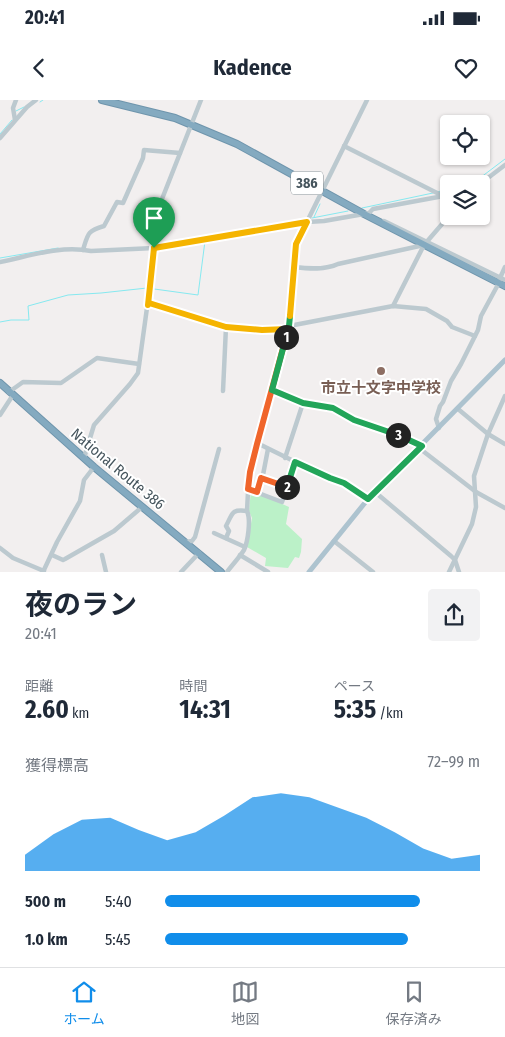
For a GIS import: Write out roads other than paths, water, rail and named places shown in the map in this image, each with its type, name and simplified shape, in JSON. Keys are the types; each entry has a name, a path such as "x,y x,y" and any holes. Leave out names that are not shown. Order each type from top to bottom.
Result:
{"highway":[{"name":"386","path":"102,100 175,118 237,144 366,214 502,281"},
{"name":"National Route 386","path":"0,384 142,508 200,553 221,572"}],"main road":[{"path":"309,572 368,499 505,360"}],"street":[{"path":"15,120 14,108 16,100"},
{"path":"0,138 36,100"},
{"path":"84,458 94,426 138,373 163,194 200,100"},
{"path":"227,572 245,547 249,516 247,511 250,472 289,327 296,244 367,100"},
{"path":"345,146 440,195"},
{"path":"83,250 90,230 104,226 117,202 123,203 143,158 144,150 180,153"},
{"path":"490,176 505,165"},
{"path":"0,262 48,251 154,248 307,222 324,222 366,214 373,209 440,196"},
{"path":"393,306 426,244 441,225"},
{"path":"295,267 308,269 332,267 426,244"},
{"path":"439,428 436,420 440,406 475,336 481,316 502,281 505,267"},
{"path":"148,305 149,303 226,327 262,330 289,327 393,306 426,309 447,321 452,327 475,336"},
{"path":"223,391 226,327"},
{"path":"0,415 11,393 23,382 61,383 97,358 139,364"},
{"path":"272,390 303,403 333,408 354,420 391,432 420,447 476,492 505,508"},
{"path":"449,572 475,515 476,492 474,476 488,434 505,396"},
{"path":"285,458 303,403"},
{"path":"458,408 488,434 505,444"},
{"path":"257,444 344,483 368,499"},
{"path":"186,542 192,541 195,537 218,449"},
{"path":"257,492 268,449"},
{"path":"248,489 282,502 295,462"},
{"path":"0,548 13,558 43,572 80,501 84,480 94,467"},
{"path":"261,478 286,487"},
{"path":"375,492 455,560 459,572"},
{"path":"52,555 63,560 65,559 114,531 142,508"},
{"path":"226,538 229,531 226,526 233,512 236,510 247,511"},
{"path":"214,533 245,547"},
{"path":"334,541 373,572"},
{"path":"181,572 200,553"},
{"path":"102,555 106,572"},
{"path":"240,555 268,572"}],"waterway":[{"path":"16,111 24,107"},
{"path":"0,134 12,120"},
{"path":"484,175 505,159"},
{"path":"362,208 433,193"},
{"path":"314,217 320,204"},
{"path":"312,218 348,211"},
{"path":"272,226 305,220"},
{"path":"0,322 29,320 28,306 68,295 147,288 198,295 205,241"},
{"path":"0,258 58,248"}],"place":[{"name":"市立十文字中学校","path":"381,371"}]}
